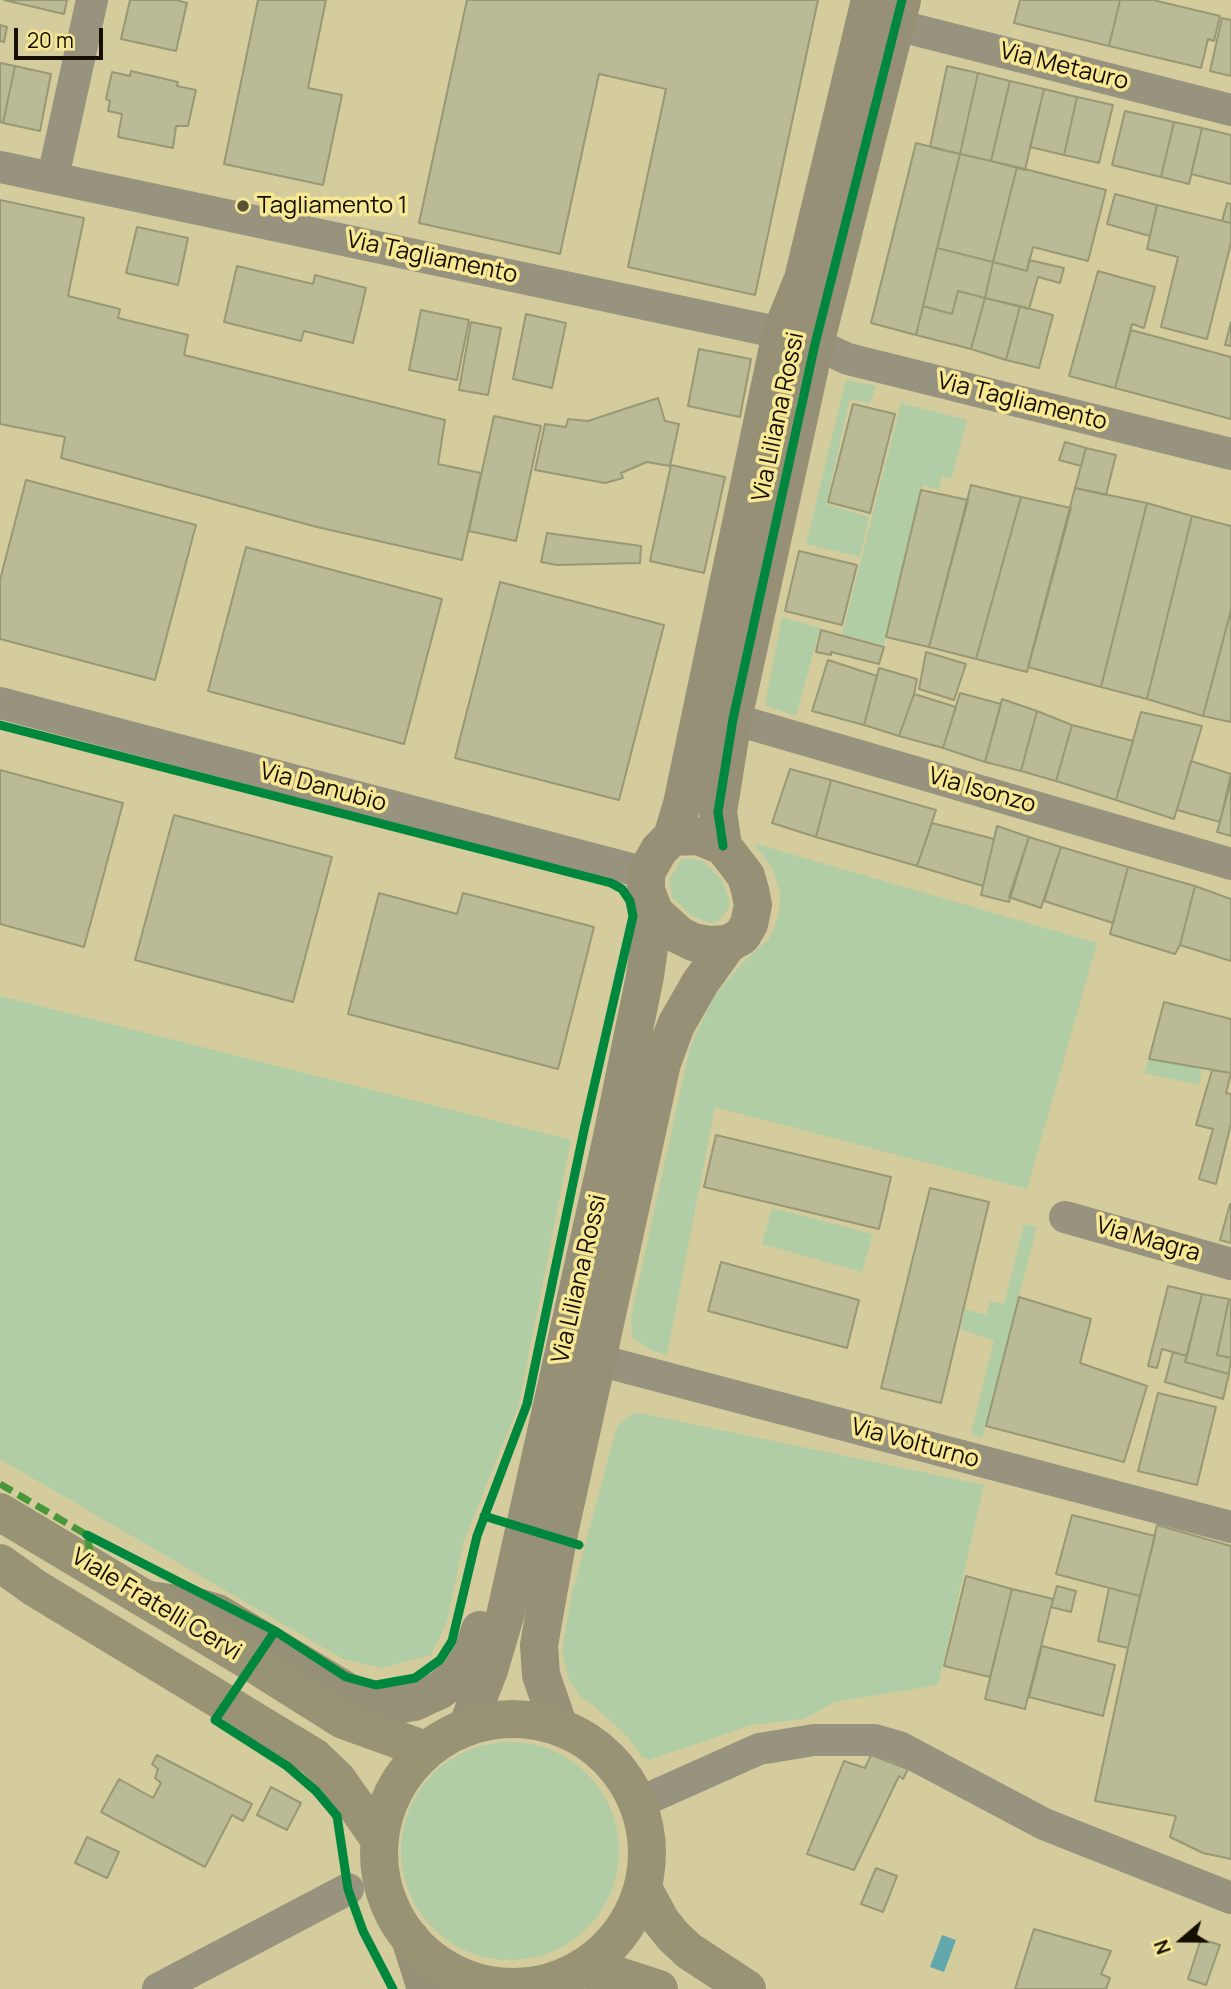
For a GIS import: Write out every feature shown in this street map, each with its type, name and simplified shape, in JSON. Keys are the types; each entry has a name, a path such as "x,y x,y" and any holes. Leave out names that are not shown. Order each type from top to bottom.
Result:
{"main road":[{"name":"Viale Fratelli Cervi","path":"0,1512 343,1720 426,1750"},
{"name":"Viale Fratelli Cervi","path":"0,1563 35,1588 314,1757 337,1779 380,1840"},
{"path":"513,1718 536,1721 559,1727 584,1739 607,1757 625,1778 638,1803 646,1831 647,1860 643,1888 634,1912 621,1934 583,1969 537,1986 512,1988 489,1985 466,1979 445,1969 426,1955 410,1938 388,1902 379,1861 380,1840 384,1815 395,1791 408,1769 426,1750 467,1727 489,1721 513,1718"},
{"path":"643,1888 661,1921 673,1936 689,1951 747,1989"},
{"path":"583,1969 619,1976 659,1989"}],"street":[{"path":"53,177 92,0"},
{"name":"Via Metauro","path":"889,8 1231,110"},
{"name":"Via Liliana Rossi","path":"559,1727 541,1675 539,1645 558,1538 662,1063 676,1025 700,982 728,944 742,936 749,923 753,905 746,876 723,846 718,812 798,339 803,279 889,8"},
{"name":"Via Tagliamento","path":"0,167 798,339 848,359 1231,454"},
{"name":"Via Liliana Rossi","path":"467,1727 497,1644 620,1097 645,976 654,912 646,890 646,873 659,850 671,837 682,804 798,339"},
{"name":"Via Danubio","path":"0,704 646,873"},
{"name":"Via Isonzo","path":"733,719 1231,864"},
{"path":"671,837 698,836 723,846"},
{"path":"654,912 679,935 694,942 708,945 728,944"},
{"name":"Via Magra","path":"1065,1217 1231,1264"},
{"name":"Via Volturno","path":"598,1360 1231,1527"},
{"path":"149,1600 194,1606 217,1613 348,1692 367,1700 389,1706 414,1702 440,1690 459,1675 473,1652 481,1628 489,1576 502,1536 539,1464"},
{"path":"638,1803 759,1749 814,1741 875,1740 899,1746 1044,1824 1231,1898"},
{"path":"158,1989 348,1889"},
{"path":"410,1938 426,1989"}],"green space":[{"path":"846,380 876,386 870,403 850,399 826,504 869,517 860,557 806,544"},
{"path":"901,403 967,420 951,480 942,476 939,490 923,485 884,645 842,635"},
{"path":"782,617 820,628 796,716 765,705"},
{"path":"753,843 1097,943 1027,1189 715,1107 667,1355 651,1350 632,1338 631,1317 690,1047 714,997 743,962 769,939 779,916 780,893 772,867"},
{"path":"682,859 703,861 722,880 730,903 718,922 709,923 692,916 672,897 669,879"},
{"path":"0,996 571,1140 519,1404 464,1541 447,1621 431,1655 382,1668 343,1659 0,1459"},
{"path":"1149,1059 1202,1068 1199,1085 1144,1073"},
{"path":"772,1208 873,1234 862,1272 762,1244"},
{"path":"1024,1224 1037,1227 982,1438 971,1434 994,1341 961,1329 965,1309 986,1315 990,1301 1004,1304"},
{"path":"635,1412 984,1485 938,1685 835,1702 804,1719 751,1725 649,1760 641,1756 628,1737 582,1698 569,1681 562,1652 571,1597 617,1426"},
{"path":"521,1742 552,1750 571,1760 587,1774 601,1790 611,1809 619,1851 611,1893 601,1912 587,1928 571,1942 552,1952 521,1960 499,1960 468,1952 449,1942 419,1912 409,1893 403,1872 401,1840 409,1809 419,1790 449,1760 468,1750 489,1744"}],"water":[{"path":"942,1935 956,1940 944,1972 930,1967"}],"building":[{"path":"4,0 67,0 64,14"},
{"path":"130,0 176,0 187,3 176,51 121,39"},
{"path":"258,0 326,0 308,88 342,95 323,185 224,164"},
{"path":"467,0 818,0 755,295 628,267 666,89 599,74 560,254 419,223"},
{"path":"1020,0 1120,0 1109,46 1014,23"},
{"path":"1120,0 1153,0 1220,16 1214,41 1208,39 1201,68 1109,46"},
{"path":"1222,18 1231,20 1231,76 1210,71"},
{"path":"0,25 7,27 4,42 0,41"},
{"path":"0,63 15,66 3,123 0,122"},
{"path":"15,66 51,74 40,131 3,123"},
{"path":"947,66 978,73 960,154 930,147"},
{"path":"131,71 178,82 177,86 196,90 188,126 176,126 173,148 118,137 122,114 108,111 110,101 106,99 112,72 130,76"},
{"path":"978,73 1010,81 991,161 960,154"},
{"path":"1010,81 1044,89 1025,170 991,161"},
{"path":"1044,89 1077,97 1064,155 1030,147"},
{"path":"1077,97 1113,105 1099,163 1064,155"},
{"path":"1125,111 1174,122 1161,177 1112,165"},
{"path":"1174,122 1202,128 1189,184 1161,177"},
{"path":"1202,128 1231,135 1231,184 1191,174"},
{"path":"916,143 960,154 916,335 871,323"},
{"path":"960,154 1017,167 993,262 937,248"},
{"path":"1017,167 1106,190 1088,261 1033,247 1027,271 993,262"},
{"path":"1115,194 1157,205 1150,236 1107,224"},
{"path":"0,200 84,218 68,296 120,309 118,318 188,335 184,355 445,420 438,464 481,473 462,560 317,527 61,458 65,437 0,424"},
{"path":"1227,203 1231,204 1231,223 1222,221"},
{"path":"1157,205 1231,223 1231,243 1207,339 1161,327 1178,257 1147,249"},
{"path":"137,227 188,238 178,285 126,273"},
{"path":"937,248 993,262 985,298 958,291 952,314 923,306"},
{"path":"1029,260 1064,268 1060,283 1038,277 1029,309 985,298 993,262 1027,271"},
{"path":"237,266 313,284 315,275 366,288 353,343 304,331 301,341 224,322"},
{"path":"1098,271 1155,287 1144,328 1132,324 1115,388 1069,376"},
{"path":"958,291 985,298 971,349 916,335 923,306 952,314"},
{"path":"985,298 1020,306 1006,360 971,349"},
{"path":"1020,306 1053,315 1039,368 1006,360"},
{"path":"421,310 469,320 457,380 409,370"},
{"path":"526,314 566,323 552,388 513,379"},
{"path":"471,322 501,328 488,395 459,390"},
{"path":"1231,322 1231,346 1225,345"},
{"path":"1131,330 1231,357 1231,419 1115,388"},
{"path":"699,349 751,359 740,417 688,406"},
{"path":"658,398 665,421 679,424 670,466 647,462 621,473 623,478 605,483 535,470 545,424 566,427 568,419 588,421"},
{"path":"853,404 895,414 870,513 828,502"},
{"path":"494,416 541,426 516,541 469,531"},
{"path":"1065,442 1086,448 1081,466 1059,460"},
{"path":"1086,448 1116,455 1106,495 1075,488"},
{"path":"671,465 725,477 704,573 650,561"},
{"path":"26,480 196,525 155,680 0,639 0,580"},
{"path":"971,485 1021,497 976,659 929,647"},
{"path":"1075,488 1147,503 1101,687 1028,667"},
{"path":"921,490 968,500 929,647 886,637"},
{"path":"1021,497 1071,508 1027,672 976,659"},
{"path":"1147,503 1192,516 1147,699 1101,687"},
{"path":"1192,516 1231,526 1231,610 1203,716 1147,699"},
{"path":"547,533 641,546 640,563 557,565 541,562"},
{"path":"246,547 442,599 404,744 208,691"},
{"path":"799,551 857,565 842,625 785,611"},
{"path":"500,582 664,625 619,800 455,758"},
{"path":"1231,610 1231,722 1203,716"},
{"path":"821,630 884,647 879,664 831,652 831,655 816,652"},
{"path":"926,652 966,664 954,700 919,689"},
{"path":"828,660 877,676 864,725 812,711"},
{"path":"879,668 917,679 899,736 864,725"},
{"path":"960,693 1001,704 985,762 943,748"},
{"path":"914,694 956,707 943,748 899,736"},
{"path":"1002,699 1037,711 1021,771 985,762"},
{"path":"1037,711 1072,725 1056,781 1021,771"},
{"path":"1141,712 1202,726 1174,819 1116,800"},
{"path":"1072,725 1133,741 1116,800 1056,781"},
{"path":"1191,761 1231,774 1220,822 1177,810"},
{"path":"790,769 831,780 816,837 772,823"},
{"path":"0,770 123,803 84,947 0,924"},
{"path":"831,780 936,810 917,866 816,837"},
{"path":"1231,781 1231,836 1217,832"},
{"path":"174,815 332,857 293,1002 135,960"},
{"path":"932,823 994,839 983,886 917,866"},
{"path":"997,826 1029,837 1009,902 981,895"},
{"path":"1029,837 1061,847 1041,908 1009,897"},
{"path":"1061,847 1128,867 1113,923 1044,901"},
{"path":"1128,867 1195,886 1180,945 1175,954 1110,934"},
{"path":"1195,886 1231,899 1231,961 1180,945"},
{"path":"379,893 457,914 463,893 594,927 558,1069 348,1014"},
{"path":"1164,1002 1231,1019 1231,1073 1149,1059"},
{"path":"1212,1070 1231,1073 1226,1093 1231,1094 1231,1124 1216,1184 1199,1179 1213,1129 1196,1125"},
{"path":"716,1135 891,1177 879,1229 704,1187"},
{"path":"930,1188 989,1202 941,1403 881,1388"},
{"path":"1231,1204 1231,1243 1220,1240"},
{"path":"721,1262 859,1300 847,1348 708,1311"},
{"path":"1168,1286 1202,1294 1187,1356 1162,1349 1157,1368 1148,1366"},
{"path":"1202,1294 1229,1299 1217,1355 1231,1358 1229,1374 1185,1362"},
{"path":"1019,1297 1091,1319 1080,1363 1147,1386 1124,1462 986,1426"},
{"path":"1229,1299 1231,1300 1231,1358 1217,1355"},
{"path":"1173,1352 1187,1356 1185,1362 1229,1374 1223,1399 1165,1382"},
{"path":"1158,1393 1216,1407 1197,1485 1138,1471"},
{"path":"1072,1515 1155,1536 1140,1596 1056,1574"},
{"path":"1157,1525 1231,1546 1231,1859 1203,1853 1170,1837 1176,1816 1095,1801"},
{"path":"966,1576 1012,1589 990,1677 944,1666"},
{"path":"1057,1586 1076,1591 1071,1612 1051,1607"},
{"path":"1109,1588 1140,1596 1128,1648 1098,1641"},
{"path":"1012,1589 1053,1599 1025,1709 985,1699"},
{"path":"1042,1646 1115,1665 1103,1716 1029,1697"},
{"path":"157,1755 252,1804 243,1821 232,1815 205,1867 101,1812 119,1779 153,1798 161,1783 155,1778 158,1769 152,1764"},
{"path":"871,1755 908,1769 903,1779 899,1776 854,1870 807,1854 844,1761 865,1768"},
{"path":"271,1787 301,1803 287,1830 257,1815"},
{"path":"87,1837 119,1852 107,1878 75,1863"},
{"path":"876,1868 897,1876 883,1912 861,1904"},
{"path":"1034,1929 1111,1951 1101,1974 1110,1978 1106,1989 1015,1989"},
{"path":"1201,1939 1220,1945 1206,1985 1188,1979"}],"marked path":[{"path":"0,1484 87,1535 93,1567"}],"cycle path":[{"path":"723,846 718,812 733,719 815,344 902,0"},
{"path":"0,725 611,883 622,889 630,901 633,916 584,1130 527,1404 477,1536 452,1641 440,1660 415,1678 376,1685 346,1677 275,1631 87,1535"},
{"path":"484,1516 579,1545"},
{"path":"275,1631 215,1720 287,1766 316,1791 337,1816 348,1889 363,1931 393,1989"}],"place":[{"name":"Tagliamento 1","path":"243,206"}]}
